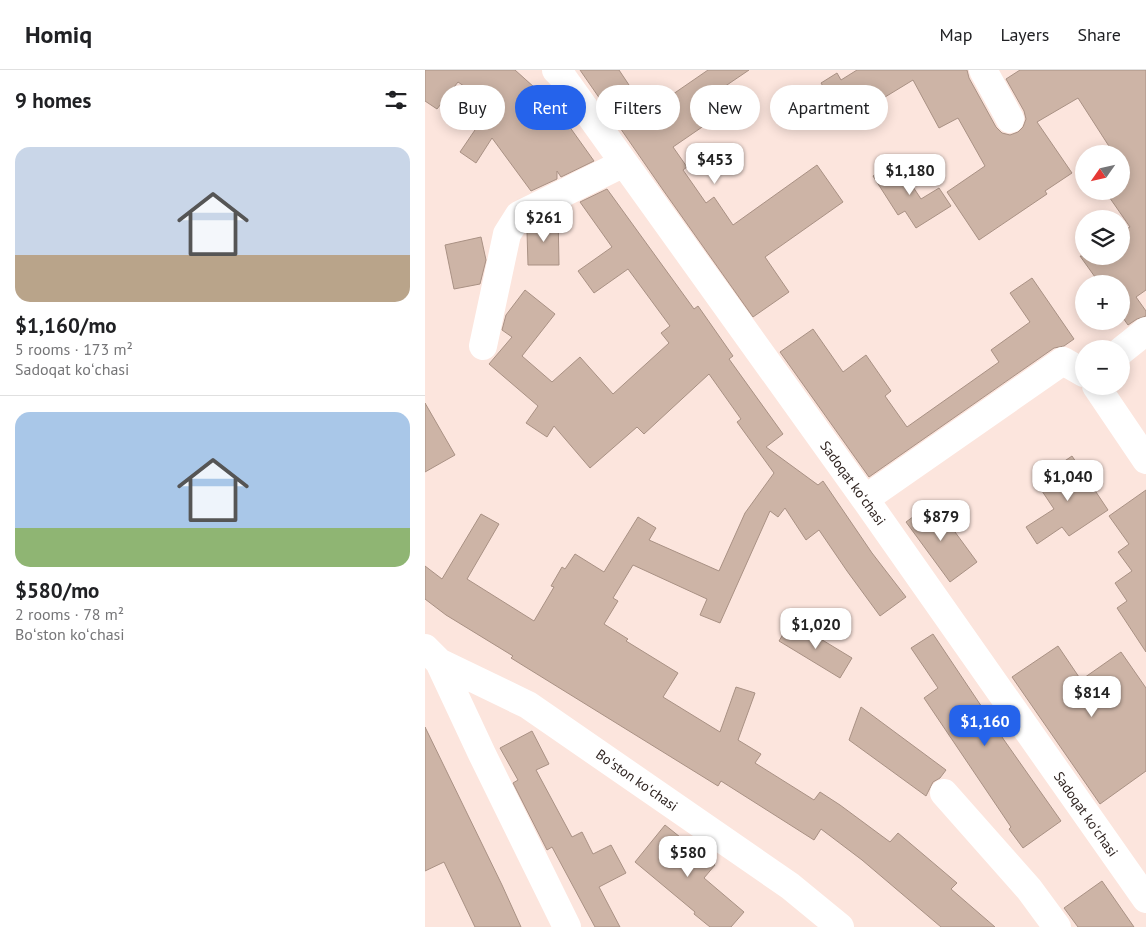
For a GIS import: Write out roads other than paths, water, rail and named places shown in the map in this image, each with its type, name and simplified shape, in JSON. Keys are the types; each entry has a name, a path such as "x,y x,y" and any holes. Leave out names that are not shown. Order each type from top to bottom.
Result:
{"street":[{"name":"Sadoqat koʻchasi","path":"556,70 865,499 1146,899"},
{"path":"983,70 1010,120"},
{"path":"483,346 507,234 519,215 624,163"},
{"path":"1130,344 1146,331"},
{"path":"865,499 1063,361 1075,368"},
{"path":"1102,395 1146,460"},
{"path":"432,655 567,927"},
{"name":"Boʻston koʻchasi","path":"432,655 528,705 790,886 840,927"},
{"path":"944,793 1029,889 1057,927"}]}
